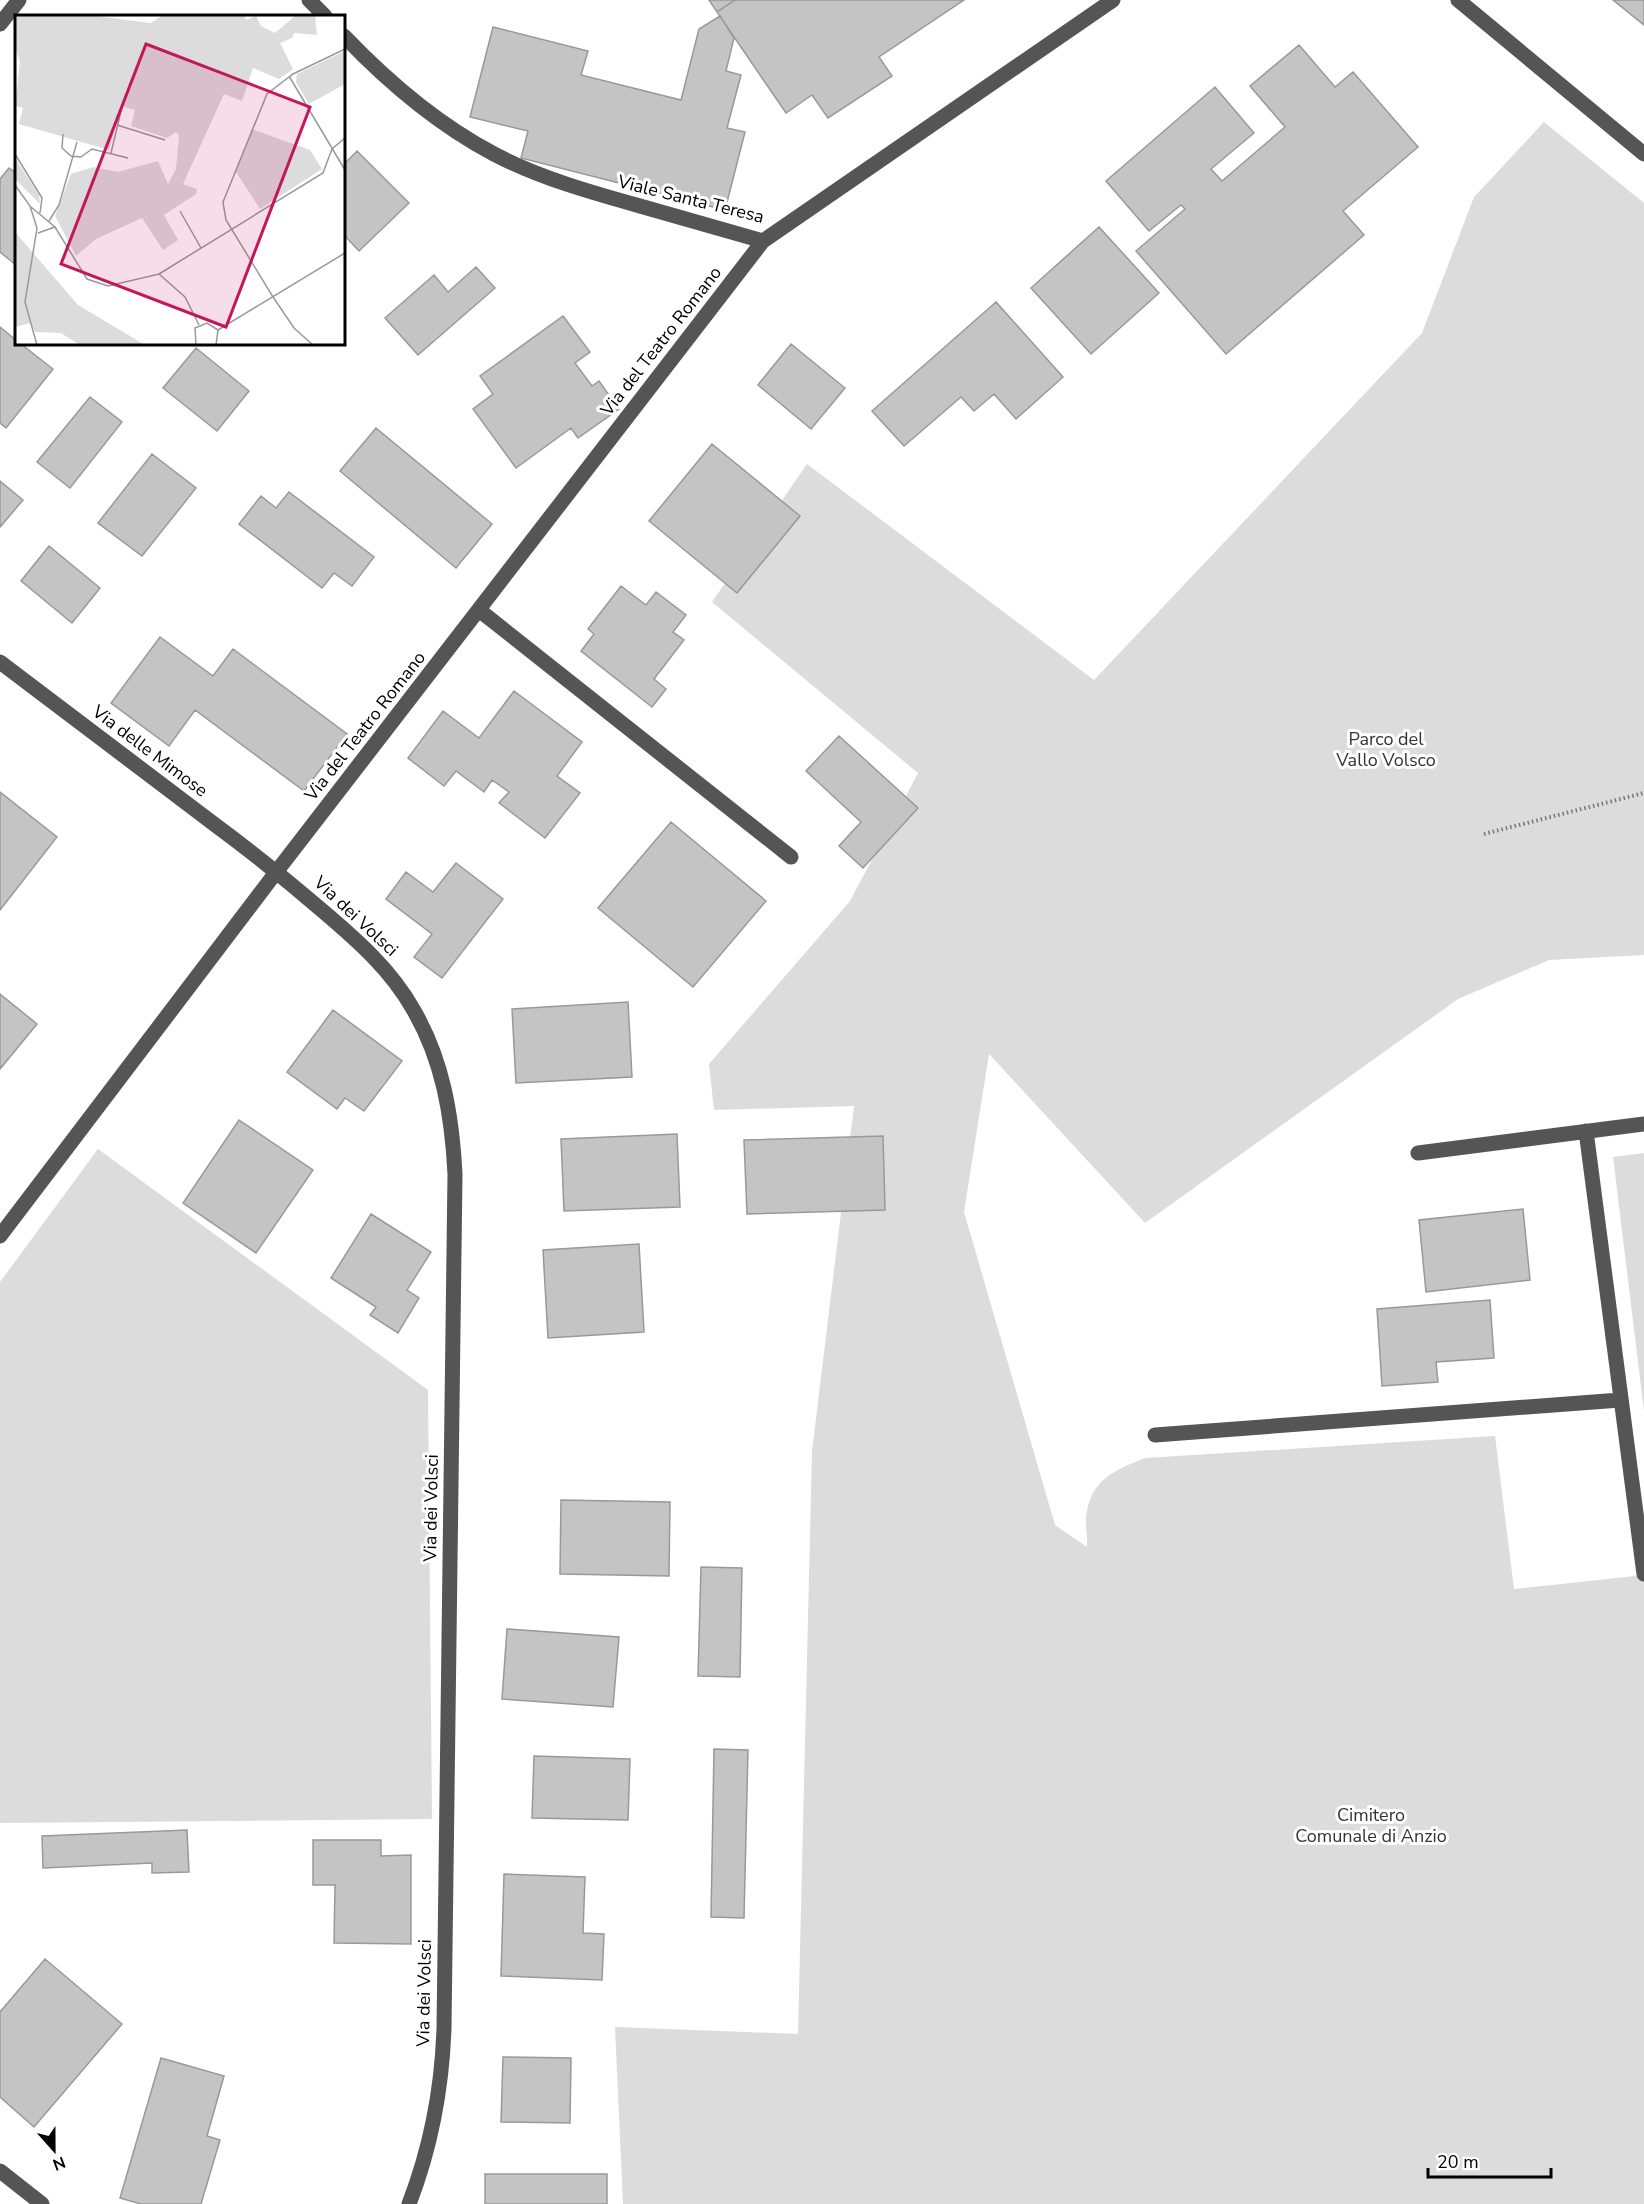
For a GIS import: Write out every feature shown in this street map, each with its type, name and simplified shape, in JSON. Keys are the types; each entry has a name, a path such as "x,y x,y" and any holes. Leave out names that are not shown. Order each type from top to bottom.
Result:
{"street":[{"path":"0,24 19,0"},
{"path":"309,0 324,15"},
{"name":"Viale Santa Teresa","path":"345,37 409,98 456,132 493,153 539,175 585,191 763,241 1113,0"},
{"path":"1458,0 1644,154"},
{"name":"Via del Teatro Romano","path":"0,1236 277,871 763,241"},
{"path":"479,610 791,857"},
{"name":"Via delle Mimose","path":"0,662 277,871"},
{"name":"Via dei Volsci","path":"277,871 358,941 404,994 418,1018 437,1062 448,1100 453,1137 455,1174 443,2052 440,2086 429,2148 409,2204"},
{"path":"1418,1153 1644,1124"},
{"path":"1586,1131 1644,1574"},
{"path":"1155,1435 1620,1400"},
{"path":"0,2171 42,2204"}],"path":[{"path":"1484,834 1644,793"}],"green space":[{"path":"1544,122 1644,203 1644,955 1549,960 1458,999 1145,1223 989,1054 964,1212 1055,1525 1087,1547 1086,1518 1092,1494 1113,1473 1145,1458 1495,1436 1514,1589 1644,1575 1644,2204 623,2204 615,2027 798,2034 812,1451 854,1106 714,1110 709,1064 850,901 918,773 712,602 807,464 1094,680 1422,333 1474,197"},
{"path":"98,1149 428,1390 432,1819 0,1823 0,1282"},
{"path":"1644,1153 1644,1411 1613,1157"}],"building":[{"path":"709,0 735,0 717,12"},
{"path":"735,0 964,0 879,57 892,76 828,118 812,95 786,113 717,12"},
{"path":"1613,0 1644,0 1644,25"},
{"path":"720,16 734,38 726,71 741,75 727,128 745,132 725,210 521,158 528,131 470,117 493,27 588,51 581,75 681,100 699,29"},
{"path":"1299,45 1335,87 1353,72 1418,147 1343,211 1364,235 1226,354 1136,251 1185,209 1181,205 1149,231 1106,181 1215,87 1254,133 1211,169 1222,181 1285,127 1250,86"},
{"path":"357,151 409,203 359,251 345,236 345,163"},
{"path":"9,168 15,172 15,264 0,252 0,179"},
{"path":"1099,227 1159,293 1091,354 1031,288"},
{"path":"476,267 495,288 418,355 385,318 434,275 448,292"},
{"path":"996,302 1063,377 1016,419 994,394 974,411 961,397 904,446 872,411"},
{"path":"563,316 590,352 575,363 592,386 599,381 619,409 578,438 571,428 516,468 473,409 493,394 480,376"},
{"path":"0,327 15,339 15,345 22,345 53,369 6,428 0,423"},
{"path":"791,344 845,388 811,429 758,385"},
{"path":"196,348 249,391 217,431 163,388"},
{"path":"90,397 122,422 70,488 37,462"},
{"path":"376,428 492,524 456,568 340,471"},
{"path":"712,444 800,516 737,593 649,521"},
{"path":"152,454 196,488 142,556 98,523"},
{"path":"0,481 23,500 0,527"},
{"path":"289,492 374,557 352,586 334,573 322,588 239,524 261,496 276,508"},
{"path":"49,546 100,588 72,623 21,581"},
{"path":"621,586 646,605 656,592 686,615 673,632 684,640 654,679 666,689 652,707 581,651 594,634 588,629"},
{"path":"160,637 213,676 233,649 347,734 304,791 195,710 169,746 111,703"},
{"path":"514,691 582,742 557,776 580,793 545,838 499,803 509,792 492,780 484,792 456,771 444,786 408,758 443,711 479,738"},
{"path":"839,736 918,808 863,868 839,846 861,822 806,771"},
{"path":"0,792 57,837 0,910"},
{"path":"671,822 766,901 693,987 598,908"},
{"path":"456,863 503,899 442,978 414,957 432,934 386,899 406,872 433,892"},
{"path":"0,994 37,1024 0,1069"},
{"path":"628,1002 632,1077 516,1083 512,1009"},
{"path":"333,1010 402,1061 364,1111 345,1098 337,1109 287,1072"},
{"path":"239,1120 313,1170 256,1253 183,1203"},
{"path":"677,1134 680,1207 564,1211 561,1139"},
{"path":"883,1136 885,1210 747,1214 744,1140"},
{"path":"1523,1209 1530,1280 1426,1292 1419,1220"},
{"path":"371,1214 431,1252 407,1290 419,1298 398,1333 370,1315 376,1307 331,1278"},
{"path":"639,1244 644,1332 548,1338 543,1250"},
{"path":"1490,1300 1494,1358 1436,1362 1438,1382 1382,1386 1377,1309"},
{"path":"561,1500 670,1502 669,1576 560,1574"},
{"path":"701,1567 742,1568 740,1677 698,1676"},
{"path":"507,1629 619,1637 613,1707 502,1699"},
{"path":"714,1749 748,1750 744,1918 711,1917"},
{"path":"534,1756 630,1759 628,1820 532,1818"},
{"path":"187,1830 189,1872 152,1873 152,1863 43,1868 42,1836"},
{"path":"313,1840 381,1840 381,1856 411,1855 411,1944 334,1943 335,1885 313,1885"},
{"path":"504,1874 585,1877 583,1933 604,1934 602,1980 501,1976"},
{"path":"45,1959 122,2024 34,2127 0,2097 0,2012"},
{"path":"503,2057 571,2058 570,2123 501,2122"},
{"path":"161,2058 224,2076 207,2136 220,2140 201,2204 141,2204 120,2198"},
{"path":"485,2174 607,2174 607,2204 485,2204"}],"park label":[{"name":"Parco del Vallo Volsco","path":"1386,750"},
{"name":"Cimitero Comunale di Anzio","path":"1371,1825"}]}
